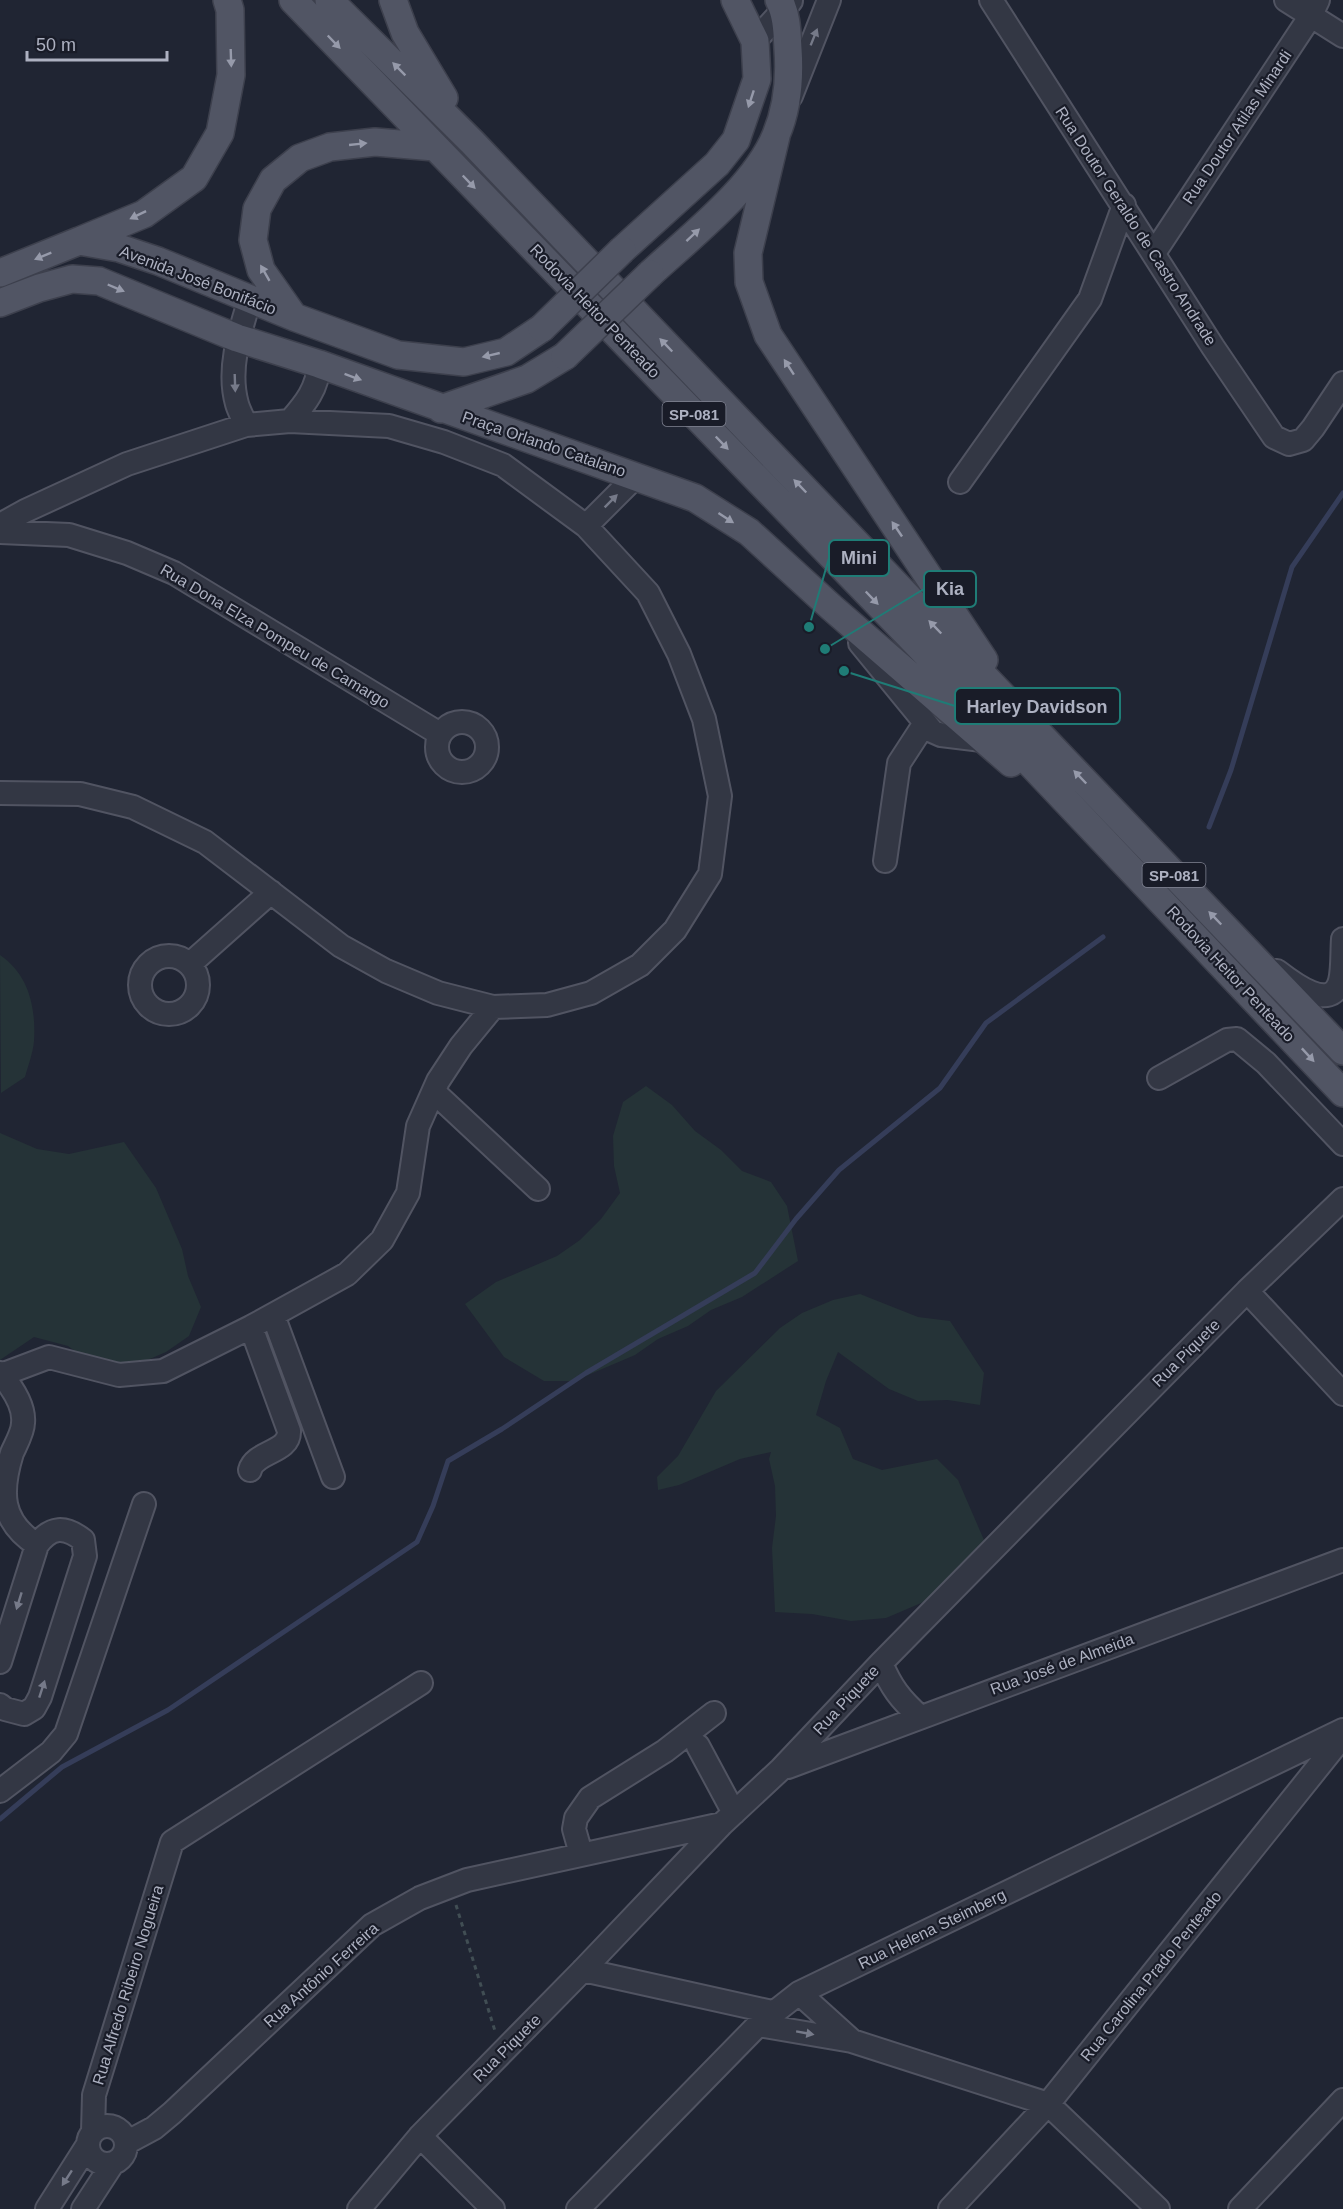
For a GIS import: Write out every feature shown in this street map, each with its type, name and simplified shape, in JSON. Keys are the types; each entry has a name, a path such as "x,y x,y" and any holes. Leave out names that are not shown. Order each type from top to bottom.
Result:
{"main road":[{"path":"0,273 144,214 194,178 220,133 231,75 230,10 227,0"},
{"name":"Rodovia Heitor Penteado","path":"293,0 918,645 1343,1093"},
{"name":"Rodovia Heitor Penteado","path":"329,0 472,142 1343,1051"},
{"path":"393,0 405,33 425,70 472,142"},
{"path":"735,0 755,41"},
{"path":"785,3 789,65 784,111 748,253 749,282 768,335 1023,718"},
{"name":"Avenida José Bonifácio","path":"79,241 119,248 158,261 294,317 398,355 464,362 506,352 542,328 622,250 717,164 736,140 757,79 755,41"},
{"path":"441,409 527,379 565,356 717,213 750,177 776,136"},
{"path":"294,317 261,270 253,240 257,209 273,180 300,158 330,147 375,142 435,147"},
{"path":"0,303 39,288 72,279 99,281 237,338"},
{"name":"Praça Orlando Catalano","path":"237,338 319,364 636,476"},
{"path":"636,476 695,498 748,532 982,740 1094,830"}],"street":[{"path":"784,111 829,0"},
{"name":"Rua Doutor Geraldo de Castro Andrade","path":"991,0 1274,437 1289,444 1303,440 1343,383"},
{"path":"1286,0 1314,8 1343,36"},
{"path":"755,41 785,3"},
{"name":"Rua Doutor Atilas Minardi","path":"1154,253 1314,8"},
{"path":"960,482 1090,299 1124,205"},
{"path":"246,425 237,404 234,381 237,338 250,299"},
{"path":"290,421 317,384 319,364"},
{"name":"Praça Orlando Catalano","path":"0,525 127,464 246,425 290,421 389,426 444,442 503,465 586,526 636,476"},
{"path":"0,793 80,794 133,807 205,842 341,946 386,971 438,993 493,1007 547,1005 591,993 640,965 675,930 710,874 720,796 704,719 679,654 648,594 586,526"},
{"name":"Rua Dona Elza Pompeu de Camargo","path":"0,532 69,535 127,553 174,573 440,734"},
{"path":"831,607 932,731 941,735 982,740"},
{"path":"885,861 899,762 925,723"},
{"path":"190,964 271,892"},
{"path":"1249,953 1301,989 1315,995 1327,994 1341,986 1343,939"},
{"path":"37,1545 22,1536 9,1519 2,1496 6,1469 23,1424 15,1394 0,1374 49,1357 119,1375 163,1371 251,1327 347,1274 382,1240 408,1193 418,1126 438,1081 461,1046 493,1007"},
{"path":"1159,1078 1227,1040 1238,1040 1266,1063 1343,1144"},
{"path":"434,1092 538,1189"},
{"name":"Rua Piquete","path":"359,2209 420,2136 728,1818 781,1769 1247,1291 1343,1199"},
{"path":"1247,1291 1343,1394"},
{"path":"273,1315 333,1477"},
{"path":"250,1470 255,1461 286,1443 289,1438 289,1431 251,1327"},
{"path":"0,1791 51,1752 66,1734 144,1504"},
{"path":"0,1662 37,1545 50,1532 60,1530 72,1532 83,1540 85,1556 40,1697 34,1708 24,1714 0,1705"},
{"name":"Rua José de Almeida","path":"781,1769 1343,1560"},
{"path":"881,1664 889,1683 901,1700 920,1717"},
{"name":"Rua Alfredo Ribeiro Nogueira","path":"90,2139 94,2095 172,1842 421,1683"},
{"path":"581,1854 574,1829 576,1818 590,1798 665,1751 714,1713"},
{"name":"Rua Helena Steimberg","path":"578,2209 765,2019 799,1993 1343,1730"},
{"name":"Rua Carolina Prado Penteado","path":"950,2209 1048,2104 1343,1736"},
{"path":"698,1746 728,1818"},
{"name":"Rua Antônio Ferreira","path":"126,2143 154,2128 172,2113 372,1925 420,1898 466,1880 728,1818"},
{"path":"583,1970 852,2041 1048,2104 1158,2209"},
{"path":"799,1993 852,2041"},
{"path":"1240,2209 1343,2100"},
{"path":"47,2209 90,2139 101,2126 109,2125 118,2128 126,2143 125,2152 120,2159 104,2164 96,2161 90,2155 90,2139"},
{"path":"420,2136 493,2209"},
{"path":"83,2209 112,2163"}],"path":[{"path":"450,1887 502,2052"}],"shaded area":[{"path":"0,955 18,972 24,982 34,1016 33,1050 25,1077 1,1093"},
{"path":"646,1086 672,1105 695,1131 721,1150 742,1171 771,1182 787,1206 798,1261 742,1297 711,1310 688,1326 658,1339 635,1355 574,1381 544,1381 504,1357 465,1304 496,1282 557,1256 580,1240 601,1219 620,1193 614,1166 613,1136 623,1102"},
{"path":"0,1133 37,1149 69,1154 124,1142 156,1188 182,1249 188,1276 201,1307 189,1336 166,1352 136,1365 94,1365 68,1346 34,1337 0,1360"},
{"path":"860,1294 918,1317 950,1321 984,1373 980,1405 948,1400 918,1401 889,1389 838,1352 816,1415 840,1428 853,1459 882,1470 937,1459 958,1480 984,1540 975,1574 947,1592 886,1618 851,1621 812,1614 775,1612 772,1548 776,1516 775,1486 769,1459 771,1452 740,1459 679,1485 658,1490 657,1477 678,1456 716,1391 780,1328 802,1313 833,1300"}],"waterway":[{"path":"1209,827 1231,770 1292,567 1343,493"},
{"path":"0,1819 62,1767 168,1710 417,1542 433,1506 448,1461 502,1429 586,1373 755,1273 796,1219 839,1170 940,1088 986,1023 1103,937"}],"place":[{"name":"Mini","path":"809,627"},
{"name":"Kia","path":"825,649"},
{"name":"Harley Davidson","path":"844,671"}]}
